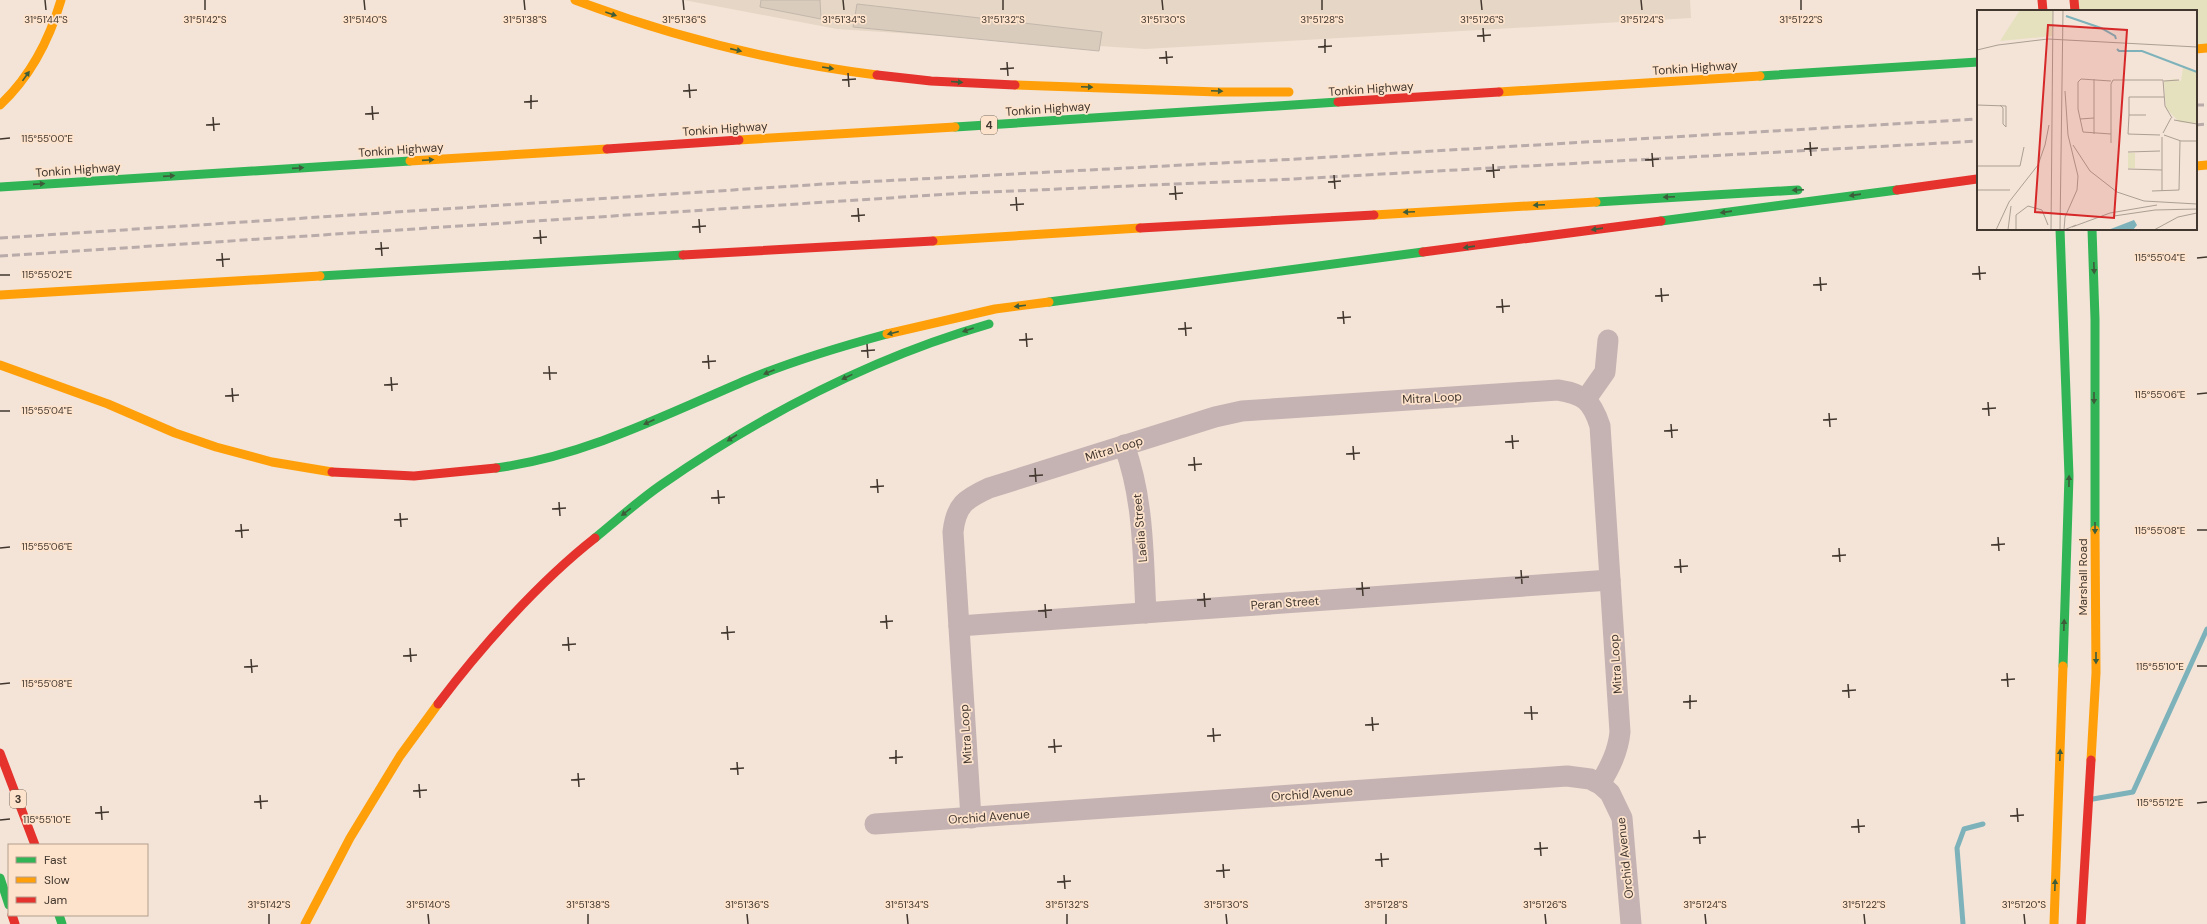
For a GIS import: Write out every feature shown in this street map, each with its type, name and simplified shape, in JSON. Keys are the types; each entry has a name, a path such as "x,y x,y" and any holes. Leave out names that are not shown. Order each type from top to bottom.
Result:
{"main road":[{"path":"0,105 26,78 42,53 54,26 61,0"},
{"path":"575,0 610,14 699,42 789,62 875,75 978,84 1271,92 1302,91"},
{"path":"2197,49 2207,48"},
{"path":"1451,85 1974,63"},
{"name":"Tonkin Highway","path":"0,187 1974,63"},
{"path":"1850,187 1977,179"},
{"path":"0,365 124,410 177,434 231,452 273,462 343,473 400,476 458,473 514,465 570,452 624,433 789,364 878,336 996,309 1977,179"},
{"path":"0,295 1810,189"},
{"name":"Marshall Road","path":"2054,924 2069,476 2060,230"},
{"name":"Marshall Road","path":"2081,924 2096,673 2095,319 2092,230"},
{"path":"1019,315 1114,294"},
{"path":"305,924 326,878 359,818 395,761 435,706 478,653 513,614 573,556 624,513 679,472 736,435 795,402 856,372 918,347 997,321"},
{"name":"3","path":"0,753 35,844"},
{"path":"0,878 8,902"}],"street":[{"path":"1586,399 1605,372 1608,340"},
{"name":"Mitra Loop","path":"971,818 953,532 955,516 961,505 972,496 989,488 1124,445 1215,417 1249,410 1558,390 1574,393 1586,399 1595,411 1600,426 1620,732 1615,758 1600,784"},
{"name":"Laelia Street","path":"1124,445 1134,470 1140,504 1146,613"},
{"name":"Peran Street","path":"959,626 1610,580"},
{"name":"Orchid Avenue","path":"875,824 1567,776 1590,779 1600,784 1610,793 1622,818 1631,924"}],"shaded area":[{"path":"684,0 1690,0 1691,18 1145,49 837,29"},
{"path":"2072,0 2207,0 2207,48 2197,48 2197,10 2073,10"}],"building":[{"path":"761,0 820,0 821,19 760,7"},
{"path":"857,4 1102,32 1099,51 853,27"}],"waterway":[{"path":"2093,799 2133,792 2207,629"},
{"path":"1963,924 1957,848 1964,829 1983,824"}],"railway":[{"path":"2197,105 2207,105"},
{"path":"0,238 824,184 1297,159 1977,119"},
{"path":"2197,125 2207,124"},
{"path":"0,256 965,193 1293,179 1977,141"}],"traffic: fast":[{"path":"1760,76 1977,62"},
{"path":"955,127 1338,102"},
{"path":"0,187 410,161"},
{"path":"1596,202 1798,190"},
{"path":"1661,221 1897,190"},
{"path":"2060,230 2069,476 2063,666"},
{"path":"2092,230 2095,319 2095,530"},
{"path":"1049,302 1423,252"},
{"path":"320,276 683,255"},
{"path":"595,538 661,485 699,459 778,412 860,371 945,338 989,324"},
{"path":"496,468 529,462 593,444 624,433 781,367 833,349 887,334"},
{"path":"0,878 8,902"},
{"path":"59,916 62,924"}],"traffic: slow":[{"path":"0,105 21,82 38,57 51,30 61,0"},
{"path":"575,0 649,26 686,37 800,63 877,75"},
{"path":"2197,49 2207,48"},
{"path":"1499,92 1760,76"},
{"path":"1015,85 1218,92 1289,92"},
{"path":"739,140 955,127"},
{"path":"410,161 607,149"},
{"path":"2197,166 2207,165"},
{"path":"1374,215 1596,202"},
{"path":"933,241 1140,228"},
{"path":"0,295 320,276"},
{"path":"887,334 995,309 1049,302"},
{"path":"0,365 108,404 175,433 216,447 272,462 332,472"},
{"path":"2091,760 2096,673 2095,530"},
{"path":"2054,924 2063,666"},
{"path":"305,924 350,838 400,756 438,704"}],"traffic: jam":[{"path":"2042,0 2043,10"},
{"path":"2074,0 2075,10"},
{"path":"877,75 931,81 1015,85"},
{"path":"1338,102 1499,92"},
{"path":"607,149 739,140"},
{"path":"1897,190 1977,179"},
{"path":"1140,228 1374,215"},
{"path":"1423,252 1661,221"},
{"path":"683,255 933,241"},
{"path":"332,472 414,476 496,468"},
{"path":"438,704 473,660 512,616 553,574 595,538"},
{"path":"0,753 35,844"},
{"path":"2081,924 2091,760"},
{"path":"12,916 15,924"}]}
